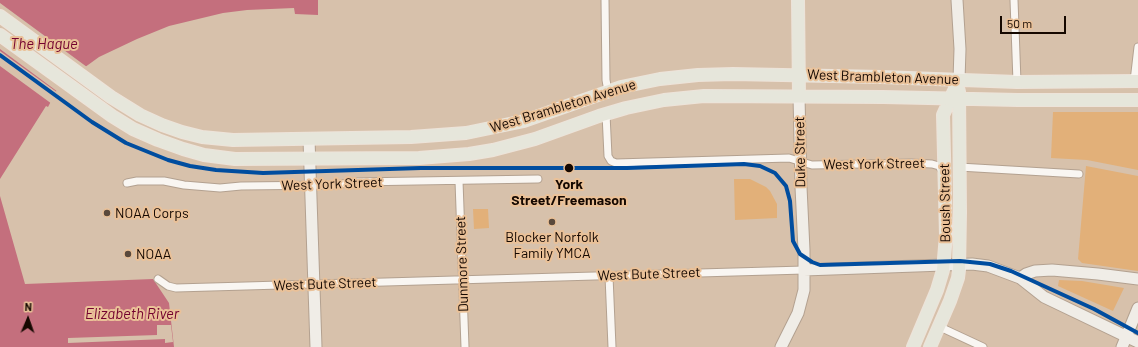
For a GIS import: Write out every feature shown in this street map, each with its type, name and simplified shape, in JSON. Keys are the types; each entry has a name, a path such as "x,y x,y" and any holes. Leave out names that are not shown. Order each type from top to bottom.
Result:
{"main road":[{"name":"Duke Street","path":"798,0 800,96"},
{"name":"West Brambleton Avenue","path":"0,16 111,97 140,115 182,132 202,137 241,141 424,137 466,133 524,121 608,91 647,82 698,75 799,75 1017,82 1136,81"},
{"name":"West Brambleton Avenue","path":"0,35 122,123 158,140 183,149 204,155 240,160 310,158 420,158 469,154 535,140 606,114 651,102 691,96 728,95 1018,100 1138,100"},
{"name":"Boush Street","path":"930,347 940,327 955,287 960,265 959,167 955,99 959,80"},
{"name":"Boush Street","path":"912,347 937,290 944,265 946,235 943,115 955,99"}],"street":[{"path":"605,0 606,80 608,91"},
{"name":"Boush Street","path":"956,0 960,48 959,80"},
{"path":"1014,0 1017,82"},
{"path":"1136,81 1138,47"},
{"name":"Duke Street","path":"781,347 798,313 804,290 800,162 800,96"},
{"name":"West York Street","path":"606,114 607,153 609,160 619,164 789,158 812,165 911,163 937,165 945,174"},
{"path":"309,139 316,347"},
{"path":"959,167 1078,174"},
{"name":"West York Street","path":"127,183 158,180 184,185 220,188 241,186 334,185 356,182 538,179"},
{"name":"Dunmore Street","path":"459,181 465,347"},
{"name":"West Bute Street","path":"158,279 168,286 176,288 977,265 988,266 1020,278 1044,297 1138,342"},
{"path":"1020,278 1030,272 1046,270 1138,279"},
{"path":"609,276 612,347"},
{"path":"1122,347 1138,308"},
{"path":"940,327 983,347"}],"shaded area":[{"path":"1053,112 1138,112 1138,170 1087,160 1051,158"},
{"path":"1086,166 1138,176 1138,271 1082,263 1078,259"},
{"path":"734,179 750,179 766,187 777,204 777,218 735,220"},
{"path":"473,209 488,209 489,228 474,229"},
{"path":"1059,280 1082,281 1124,288 1113,311 1058,286"}],"water":[{"name":"The Hague","path":"0,0 318,0 318,15 295,14 294,8 247,10 223,13 169,26 99,57 59,86 48,107 46,106 0,179"},
{"name":"Elizabeth River","path":"0,196 25,284 153,279 169,303 174,347 0,347"}],"pier":[{"path":"0,3 87,67 58,92 0,49"},
{"path":"0,51 58,93 52,104 0,66"},
{"path":"157,325 171,325 173,342 165,343 165,339 68,343 68,338 157,335"}],"transit line":[{"path":"0,55 92,122 126,143 168,160 190,166 216,170 263,173 421,168 627,168 744,164 760,166 775,173 786,186 790,201 793,241 800,254 812,262 820,265 960,261 990,264 1011,271 1094,309 1138,333"}],"place":[{"name":"York Street/Freemason","path":"569,168"},
{"name":"NOAA Corps","path":"107,213"},
{"name":"Blocker Norfolk Family YMCA","path":"552,222"},
{"name":"NOAA","path":"128,254"}]}
